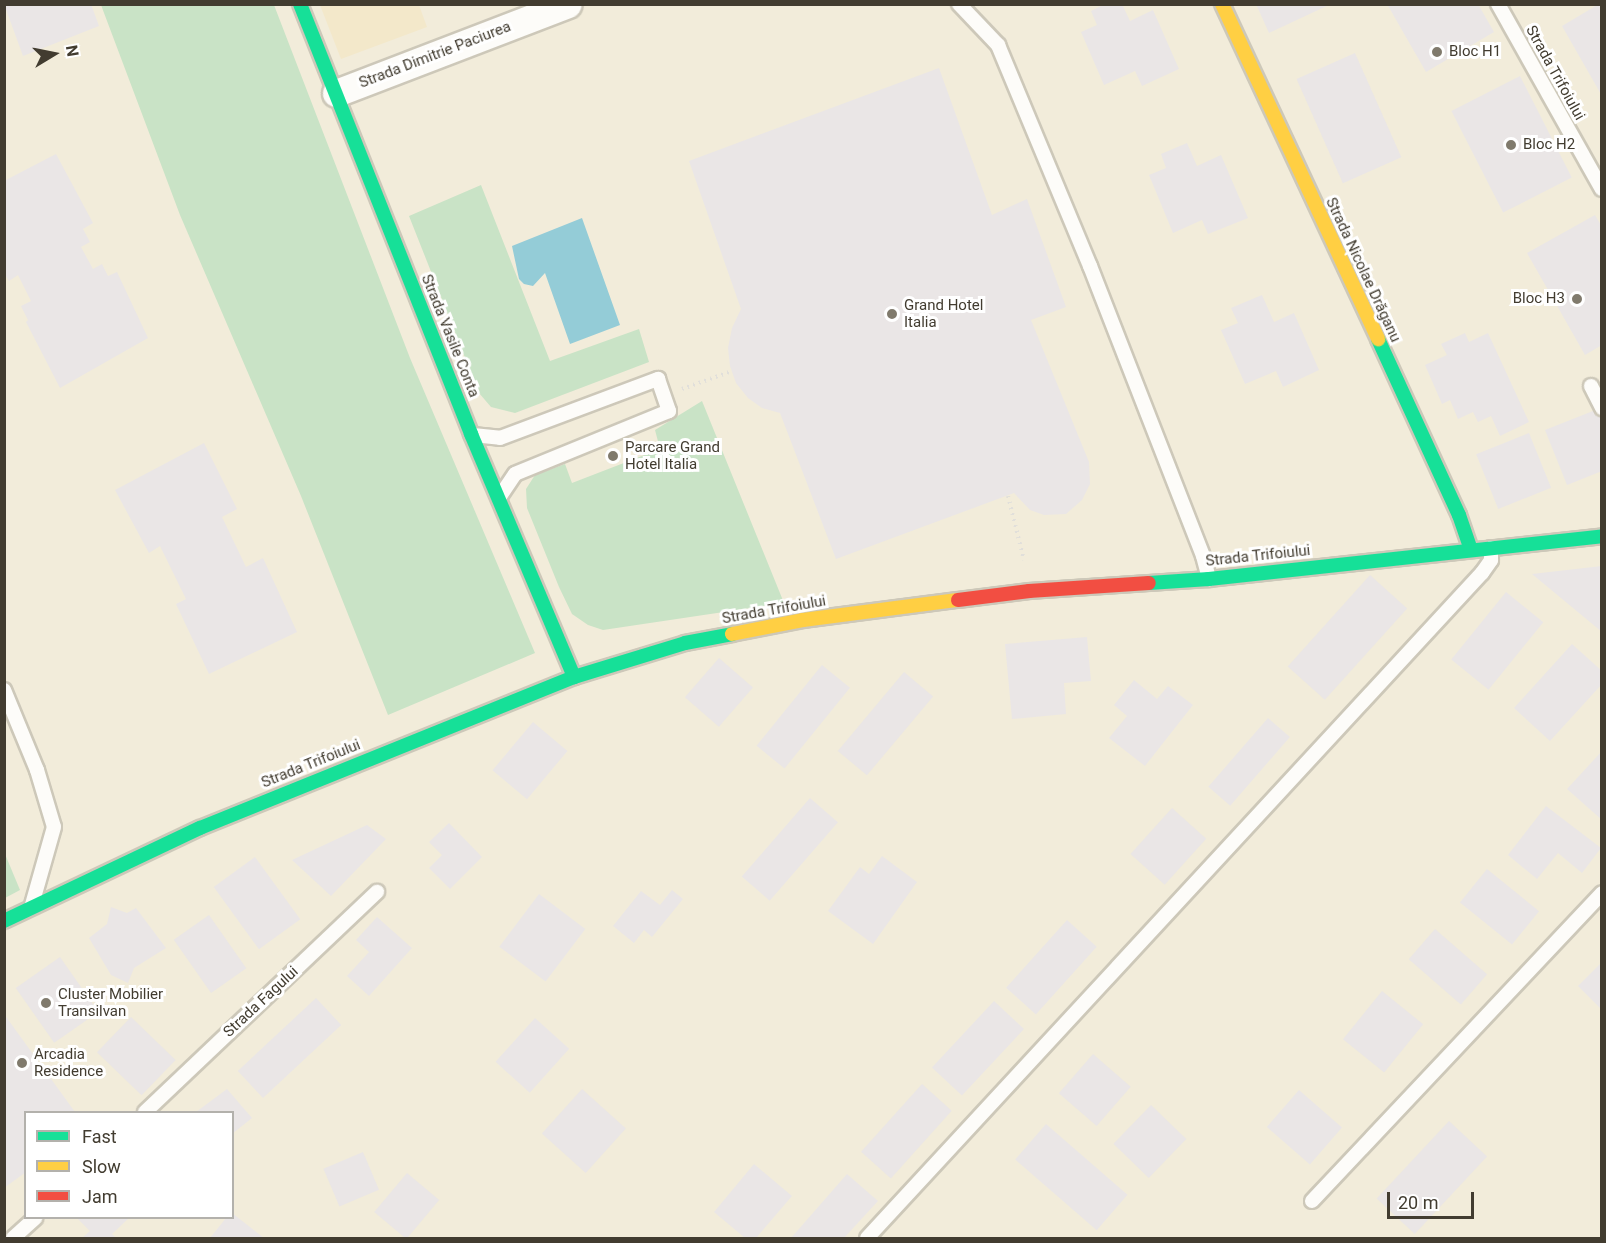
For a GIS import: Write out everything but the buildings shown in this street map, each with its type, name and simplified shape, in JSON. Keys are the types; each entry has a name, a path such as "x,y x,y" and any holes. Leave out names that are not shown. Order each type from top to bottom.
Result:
{"street":[{"name":"Strada Vasile Conta","path":"300,4 471,434 574,677"},
{"name":"Strada Dimitrie Paciurea","path":"336,93 568,4"},
{"name":"Strada Nicolae Drăganu","path":"1222,4 1460,515 1471,550"},
{"name":"Strada Trifoiului","path":"4,921 200,828 574,677 657,651 729,633 803,620 1029,591 1209,579 1602,536"}],"lane":[{"path":"959,4 998,45 1090,266 1203,556 1209,579"},
{"name":"Strada Trifoiului","path":"1498,4 1602,189"},
{"path":"471,434 500,438 658,379 669,411 515,474 499,499"},
{"path":"1591,386 1602,408"},
{"path":"867,1239 1482,573 1491,560 1491,548"},
{"path":"4,690 37,770 54,827 32,907"},
{"name":"Strada Fagului","path":"147,1111 377,892"},
{"path":"1312,1201 1602,893"},
{"path":"13,1239 34,1219"}],"path":[{"path":"1008,496 1027,571 1029,591"}],"shaded area":[{"path":"320,5 419,5 427,27 341,59"}],"green space":[{"path":"101,5 274,5 410,358 535,653 388,715 301,496 180,215"},
{"path":"481,185 550,361 639,329 649,362 515,413 491,407 479,393 409,216"},
{"path":"702,401 784,603 603,630 588,625 572,614 559,587 527,508 526,489 535,475 565,464 572,483 660,449 655,430"},
{"path":"5,854 20,890 4,898"}],"water":[{"path":"582,218 620,325 570,344 545,273 533,286 524,284 519,279 512,246"}],"traffic: fast":[{"path":"300,4 471,434 574,677"},
{"path":"1378,339 1459,515 1471,550"},
{"path":"1149,583 1209,579 1602,536"},
{"path":"4,921 200,828 574,677 685,643 732,634"}],"traffic: slow":[{"path":"1222,4 1378,339"},
{"path":"732,634 803,620 958,600"}],"traffic: jam":[{"path":"958,600 1029,591 1149,583"}],"place":[{"name":"Bloc H1","path":"1437,52"},
{"name":"Bloc H2","path":"1511,145"},
{"name":"Bloc H3","path":"1577,299"},
{"name":"Grand Hotel Italia","path":"892,314"},
{"name":"Parcare Grand Hotel Italia","path":"613,456"},
{"name":"Cluster Mobilier Transilvan","path":"46,1003"},
{"name":"Arcadia Residence","path":"22,1063"}]}
